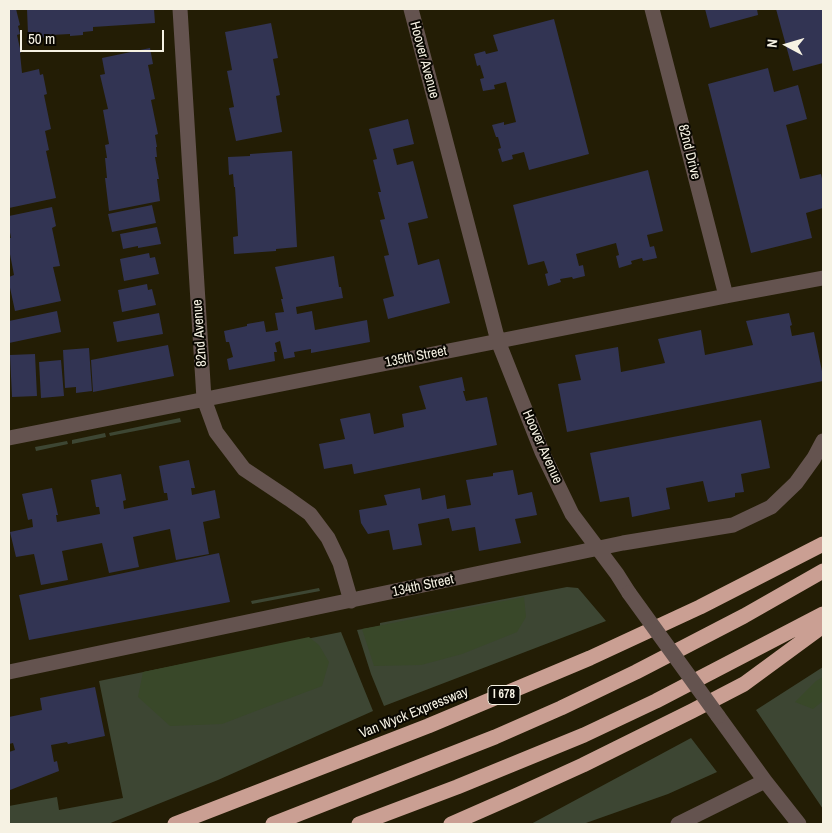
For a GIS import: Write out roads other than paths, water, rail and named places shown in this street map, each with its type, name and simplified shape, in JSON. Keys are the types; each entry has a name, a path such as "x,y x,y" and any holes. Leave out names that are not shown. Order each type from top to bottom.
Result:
{"highway":[{"name":"Van Wyck Expressway","path":"175,824 428,726 582,662 700,607 823,544"},
{"path":"273,824 495,737 587,696 744,616 823,570"},
{"path":"359,824 475,780 584,735 656,701 823,614"},
{"path":"451,824 517,796 633,741 744,684 823,626"}],"street":[{"name":"82nd Avenue","path":"180,9 204,399 216,432 244,470 310,514 328,538 340,563 351,601"},
{"name":"Hoover Avenue","path":"411,9 498,341 542,452 572,514 765,781 799,824"},
{"name":"82nd Drive","path":"652,9 726,296"},
{"name":"135th Street","path":"9,438 823,278"},
{"name":"134th Street","path":"9,672 623,543 733,525 771,507 796,483 814,458 823,441"},
{"path":"678,824 765,781"}]}
